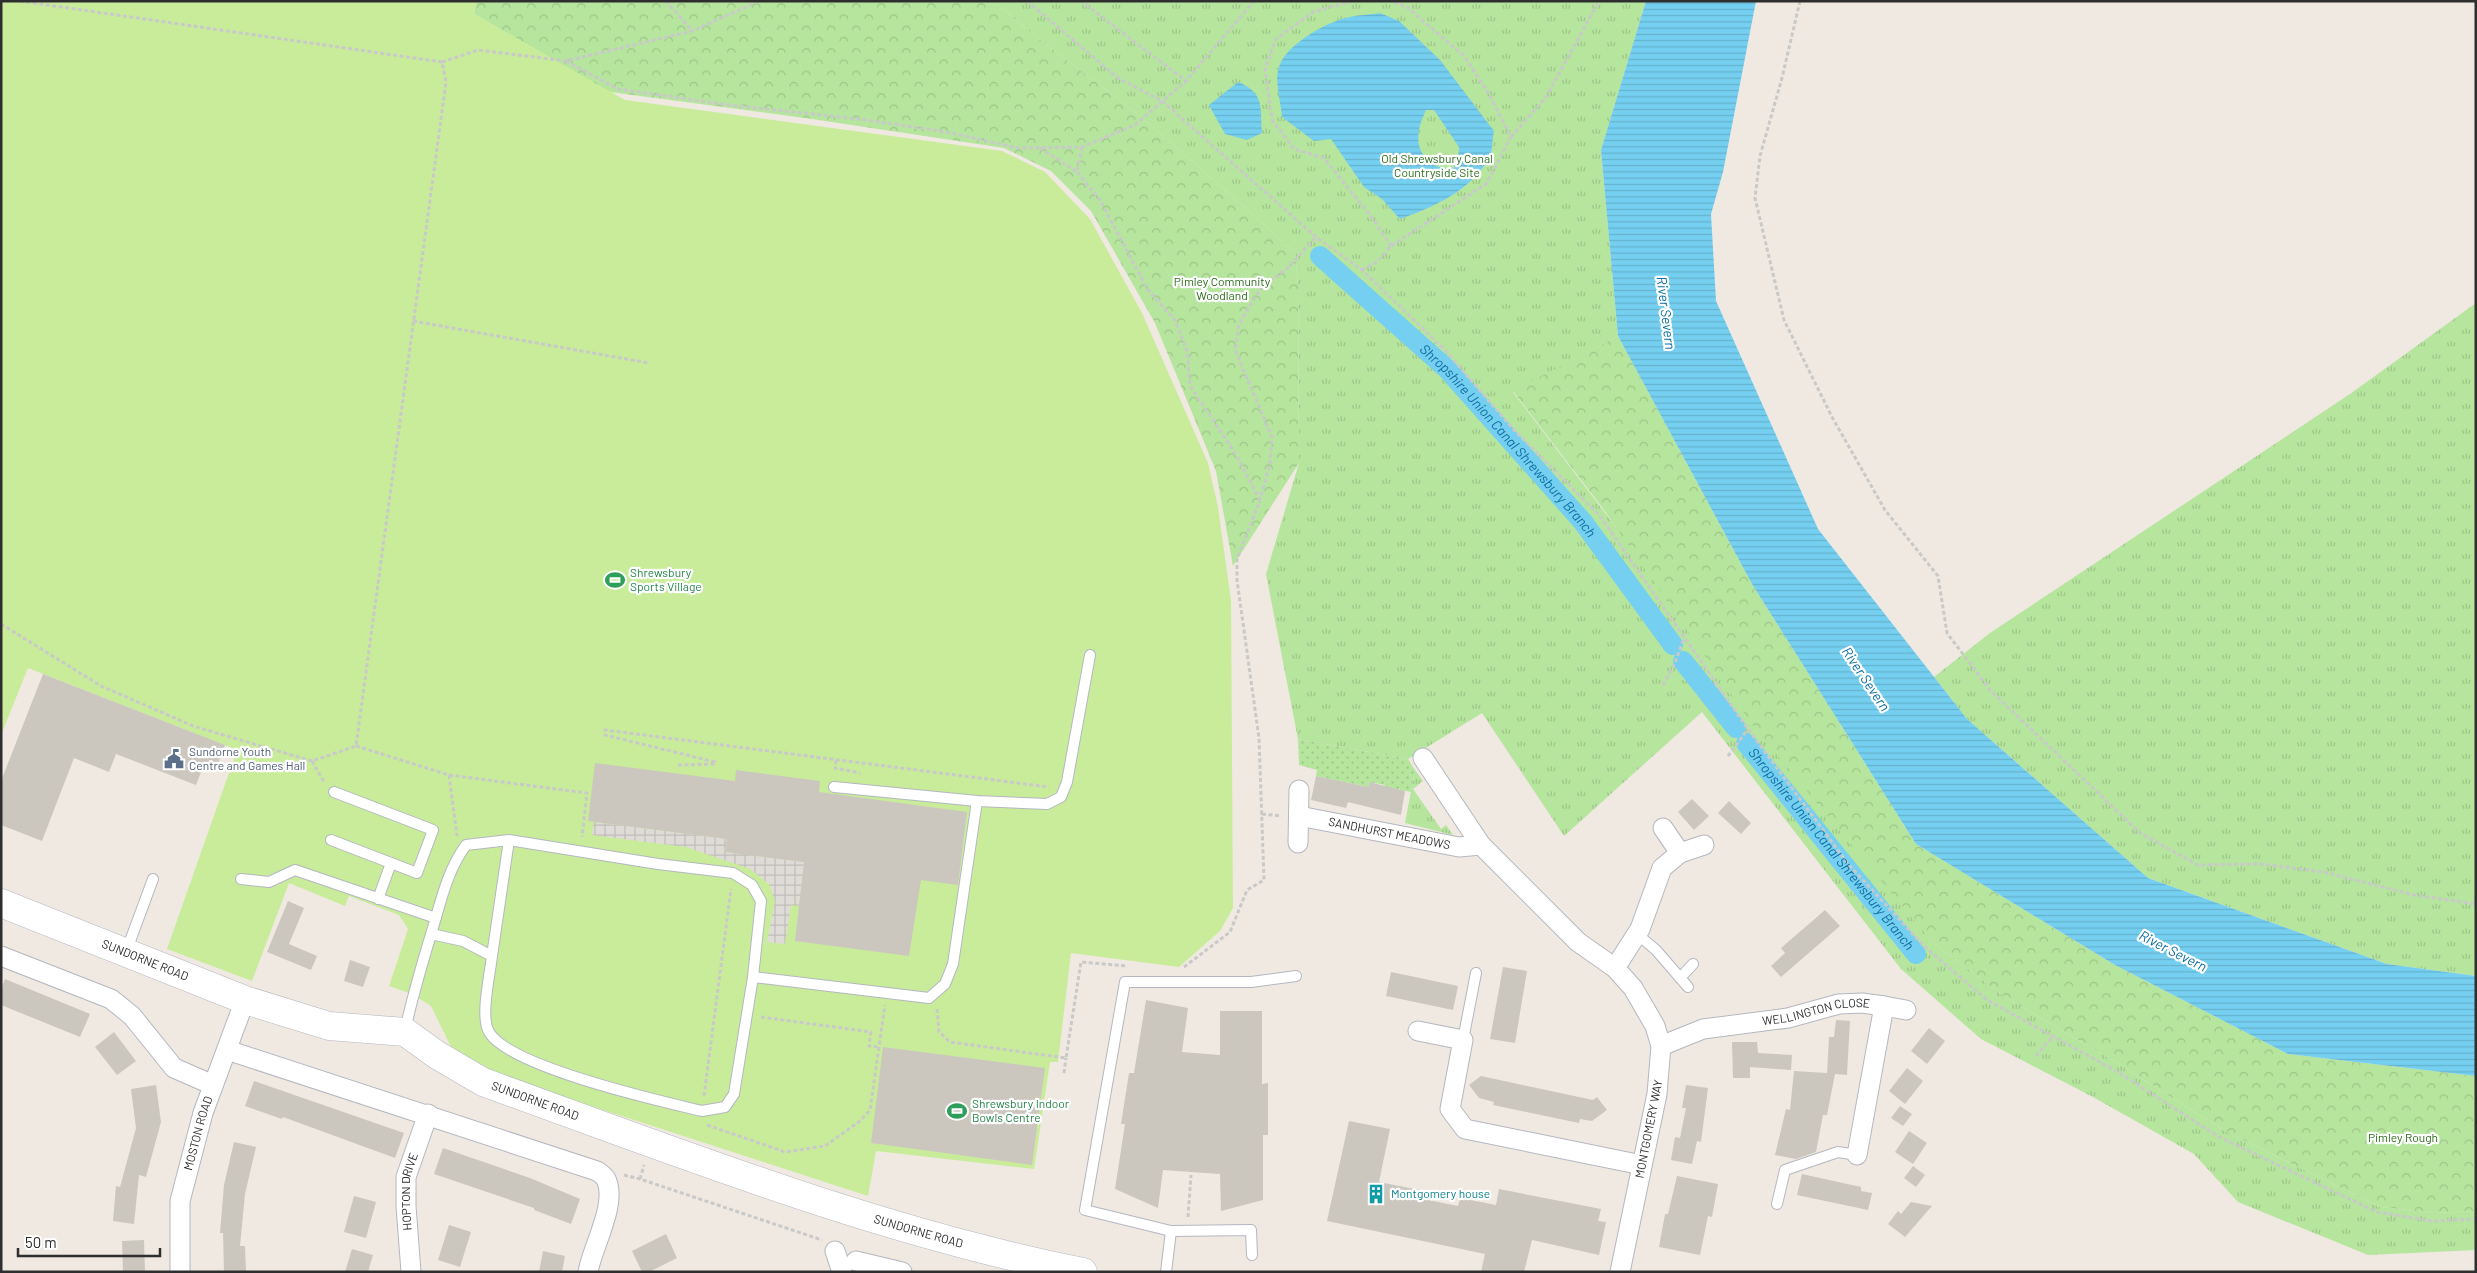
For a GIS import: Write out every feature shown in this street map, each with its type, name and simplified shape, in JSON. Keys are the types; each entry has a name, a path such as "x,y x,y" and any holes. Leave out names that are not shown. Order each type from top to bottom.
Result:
{"main road":[{"name":"SUNDORNE ROAD","path":"1,903 245,1000 329,1026 405,1032 437,1055 483,1082 673,1150 900,1227 997,1254 1083,1272"}],"street":[{"path":"1422,758 1481,845 1578,942 1615,968 1637,934 1662,868 1680,853 1704,845"},
{"path":"1298,790 1298,843"},
{"name":"SANDHURST MEADOWS","path":"1299,816 1459,847 1481,845"},
{"path":"1663,828 1680,853"},
{"path":"1,956 111,999 132,1016 174,1068 213,1085"},
{"name":"MONTGOMERY WAY","path":"1615,968 1633,988 1645,1007 1655,1026 1661,1046 1657,1094 1620,1272"},
{"name":"MOSTON ROAD","path":"180,1272 180,1201 203,1113 245,1000"},
{"name":"WELLINGTON CLOSE","path":"1661,1046 1703,1028 1788,1018 1839,1004 1884,1006 1857,1155"},
{"path":"1884,1006 1906,1010"},
{"path":"1418,1031 1463,1040 1450,1109 1465,1129 1642,1164"},
{"path":"227,1050 428,1114 597,1171 606,1180 608,1194 606,1216 590,1259 588,1272"},
{"name":"HOPTON DRIVE","path":"411,1272 406,1206 406,1177 428,1114"},
{"path":"835,1252 849,1267 902,1272"}],"lane":[{"path":"834,787 977,801 1047,804 1061,797 1090,655"},
{"path":"331,840 417,873 432,830 334,792"},
{"path":"753,977 929,998 945,984 953,964 977,801"},
{"path":"405,1032 412,994 450,871 466,846 509,840 580,852 733,873 752,885 761,901 753,977 734,1094 725,1106 702,1111 531,1062 505,1048 489,1032 485,1014 509,840"},
{"path":"378,899 391,863"},
{"path":"241,879 269,882 295,870 436,918"},
{"path":"126,953 153,880"},
{"path":"431,934 463,940 492,956"},
{"path":"1637,934 1656,950 1688,987"},
{"path":"1680,978 1693,964"},
{"path":"1463,1040 1476,973"},
{"path":"1252,1255 1251,1230 1171,1231 1085,1210 1125,982 1250,982 1296,976"},
{"path":"1776,1204 1785,1170 1838,1152 1857,1155"},
{"path":"1166,1272 1171,1231"}],"path":[{"path":"20,1 442,62 478,50 566,62 618,89 728,105 859,119 947,132 1018,148 1082,147 1135,125 1186,81 1254,1"},
{"path":"666,1 692,31"},
{"path":"566,62 692,31 760,1"},
{"path":"1027,1 1118,78 1162,101 1316,237 1362,270 1445,350 1515,431 1600,516 1748,729 1849,865 1925,948 1988,1000 2118,1072 2219,1137 2377,1212 2432,1221 2476,1219"},
{"path":"1082,1 1186,81"},
{"path":"1352,1 1313,12 1276,39 1266,68 1272,120 1294,149 1324,158 1373,219 1391,246"},
{"path":"1390,1 1407,6 1464,56 1489,94 1511,137"},
{"path":"1362,270 1377,262 1391,246 1486,184 1511,137 1546,98 1599,1"},
{"path":"1800,1 1782,78 1760,156 1755,198 1784,320 1832,417 1885,510 1938,576 1947,633 1985,683 2140,833 2198,865 2261,864 2324,872 2414,895 2476,904"},
{"path":"356,746 446,82 442,62"},
{"path":"1077,172 1082,147"},
{"path":"1040,148 1077,172 1100,200 1148,290 1175,320 1187,352 1190,386 1235,453 1260,500"},
{"path":"1180,971 1230,932 1247,890 1264,880 1259,738 1237,580 1237,559 1260,500 1270,463 1272,437 1235,350 1239,324 1261,288 1289,267 1316,237"},
{"path":"413,321 648,363"},
{"path":"1,624 101,686 193,726 312,761 356,746 450,775 587,793 580,852"},
{"path":"1663,685 1675,663 1684,637"},
{"path":"1728,756 1748,729"},
{"path":"678,765 714,764 716,762 605,735 605,730 1064,789"},
{"path":"312,761 322,781 334,792"},
{"path":"450,775 456,835 466,846"},
{"path":"702,1111 733,873"},
{"path":"1064,1074 1081,962 1130,966"},
{"path":"700,1123 785,1152 825,1146 860,1121 870,1110 876,1079 887,992"},
{"path":"929,998 939,1012 939,1032 950,1042 1066,1058"},
{"path":"749,1001 761,1003 759,1017 871,1032 868,1046 879,1047"},
{"path":"2036,1056 2052,1037"},
{"path":"606,1180 626,1175 640,1179 818,1237 835,1252"},
{"path":"1188,1220 1191,1175"}],"green space":[{"name":"Shrewsbury Sports Village","path":"1,1 476,1 474,14 625,100 1002,151 1045,172 1090,219 1142,313 1208,463 1218,507 1231,601 1233,908 1220,931 1179,967 1071,953 1058,1062 1050,1062 1034,1169 876,1151 868,1196 502,1077 455,1055 431,1006 412,994 389,986 408,929 399,915 349,896 345,906 289,883 252,981 167,949 237,750 28,668 1,735"},
{"name":"Pimley Community Woodland","path":"476,1 995,1 1040,40 1120,100 1295,252 1298,285 1299,463 1233,566 1216,471 1155,323 1091,211 1051,171 1004,148 812,119 610,92 474,14"},
{"name":"Old Shrewsbury Canal Countryside Site","path":"995,1 1646,1 1601,150 1618,336 1513,392 1932,942 2002,995 2119,1064 2223,1130 2380,1207 2435,1213 2476,1211 2476,1250 2368,1255 2238,1202 2194,1154 2093,1097 1981,1039 1901,969 1702,712 1564,836 1482,713 1408,759 1298,739 1266,574 1299,463 1298,285 1295,252 1120,100 1040,40"},
{"path":"2476,303 2476,976 2387,964 2148,878 1967,719 1934,677 1990,633 2350,394"},
{"name":"Pimley Rough","path":"1618,336 1752,584 1916,844 2115,965 2288,1054 2476,1076 2476,1211 2435,1213 2380,1207 2223,1130 2119,1064 2002,995 1932,942 1753,726 1604,510 1513,391"},
{"path":"1298,739 1408,759 1415,770 1411,792 1390,788 1380,809 1385,785 1369,782 1368,787 1316,776 1317,770 1299,765"},
{"path":"1415,770 1423,781 1413,789 1441,829 1446,825 1453,835 1405,823"}],"shaded area":[{"path":"594,822 727,839 725,852 804,862 799,906 791,905 785,944 767,942 775,901 769,884 750,869 686,847 592,835"}],"water":[{"name":"River Severn","path":"1646,1 1756,1 1723,172 1711,214 1716,301 1818,529 1967,719 2148,878 2387,964 2476,976 2476,1076 2288,1054 2115,965 1916,844 1752,584 1618,336 1601,150"},
{"path":"1380,13 1399,21 1440,60 1494,131 1489,158 1472,179 1462,188 1438,203 1400,219 1382,199 1364,187 1331,139 1314,141 1282,117 1278,92 1277,79 1279,67 1289,51 1305,37 1342,19","holes":["1426,110 1434,110 1459,147 1458,162 1451,171 1431,162 1420,149 1418,141 1421,121"]},
{"path":"1238,82 1253,91 1261,108 1262,133 1247,140 1225,134 1209,105"}],"building":[{"name":"Sundorne Youth Centre and Games Hall","path":"43,674 225,745 217,766 205,762 196,785 116,754 109,772 74,758 42,841 1,825 1,781"},
{"path":"595,763 735,781 736,770 820,781 819,792 967,812 958,885 921,880 909,956 795,941 804,862 725,852 727,839 588,821"},
{"path":"1316,776 1368,787 1369,782 1405,791 1401,815 1348,802 1346,808 1311,800"},
{"path":"1692,799 1709,816 1694,830 1678,812"},
{"path":"1729,801 1751,823 1741,834 1718,813"},
{"path":"288,901 304,908 289,944 317,956 311,970 267,952"},
{"path":"1825,910 1840,926 1781,977 1771,966 1785,953 1781,948"},
{"path":"350,960 370,967 363,987 344,981"},
{"path":"1503,967 1527,971 1515,1043 1490,1039"},
{"path":"1391,972 1458,986 1453,1010 1386,996"},
{"path":"5,979 90,1014 80,1037 1,1005 1,989"},
{"path":"1146,1000 1188,1008 1182,1052 1220,1055 1220,1011 1262,1011 1262,1084 1268,1083 1268,1135 1263,1135 1263,1200 1221,1211 1220,1174 1163,1170 1158,1208 1115,1189 1125,1124 1121,1124 1129,1073 1134,1073"},
{"path":"1836,1020 1850,1021 1847,1075 1835,1074 1827,1115 1823,1115 1816,1152 1796,1159 1775,1155 1786,1109 1790,1110 1794,1071 1827,1073 1829,1037 1834,1037"},
{"path":"1929,1028 1945,1041 1927,1064 1911,1051"},
{"path":"114,1032 136,1061 117,1075 95,1047"},
{"path":"1732,1042 1757,1042 1758,1053 1792,1055 1791,1070 1750,1067 1750,1078 1733,1078"},
{"name":"Shrewsbury Indoor Bowls Centre","path":"883,1047 1045,1068 1032,1165 871,1143"},
{"path":"1907,1068 1923,1081 1905,1104 1889,1091"},
{"path":"1481,1076 1593,1100 1597,1097 1607,1110 1592,1121 1580,1119 1579,1123 1493,1105 1494,1102 1479,1098 1469,1085"},
{"path":"254,1081 404,1133 395,1158 283,1117 282,1119 245,1106"},
{"path":"156,1085 161,1122 146,1177 139,1175 134,1224 113,1221 116,1186 120,1187 136,1128 131,1089"},
{"path":"1686,1085 1708,1088 1701,1142 1697,1141 1692,1164 1671,1160 1675,1137 1680,1138 1686,1108 1682,1108"},
{"path":"1900,1106 1912,1114 1903,1126 1891,1118"},
{"name":"Montgomery house","path":"1349,1121 1390,1129 1379,1182 1420,1190 1418,1198 1458,1206 1460,1198 1496,1205 1499,1189 1601,1209 1598,1221 1606,1222 1599,1255 1532,1240 1524,1272 1481,1272 1485,1254 1327,1221"},
{"path":"1909,1131 1927,1143 1913,1164 1895,1152"},
{"path":"234,1142 256,1147 245,1194 240,1246 245,1246 246,1272 224,1272 223,1233 220,1233 224,1185"},
{"path":"443,1148 530,1178 580,1199 571,1224 534,1210 534,1208 434,1174"},
{"path":"1913,1166 1925,1175 1916,1187 1904,1178"},
{"path":"1802,1174 1861,1187 1861,1191 1872,1193 1868,1210 1797,1195"},
{"path":"1677,1176 1718,1184 1712,1217 1708,1216 1700,1255 1659,1247 1665,1214 1668,1214"},
{"path":"354,1196 376,1202 366,1238 344,1232"},
{"path":"1911,1202 1932,1206 1905,1237 1888,1224 1898,1211 1901,1214"},
{"path":"449,1225 471,1232 460,1267 438,1260"},
{"path":"666,1234 677,1258 649,1272 642,1272 632,1251"},
{"path":"144,1240 145,1272 123,1272 122,1241"},
{"path":"352,1249 373,1255 368,1272 345,1272"},
{"path":"543,1251 565,1256 562,1272 539,1272"}],"waterway":[{"name":"Shropshire Union Canal Shrewsbury Branch","path":"1320,256 1447,369 1583,522 1673,645"},
{"name":"Shropshire Union Canal Shrewsbury Branch","path":"1683,661 1736,728"},
{"name":"Shropshire Union Canal Shrewsbury Branch","path":"1746,743 1916,954"}],"place":[{"name":"Shrewsbury Sports Village","path":"615,580"},
{"name":"Sundorne Youth Centre and Games Hall","path":"174,759"},
{"name":"Shrewsbury Indoor Bowls Centre","path":"957,1111"},
{"name":"Montgomery house","path":"1376,1194"}]}
